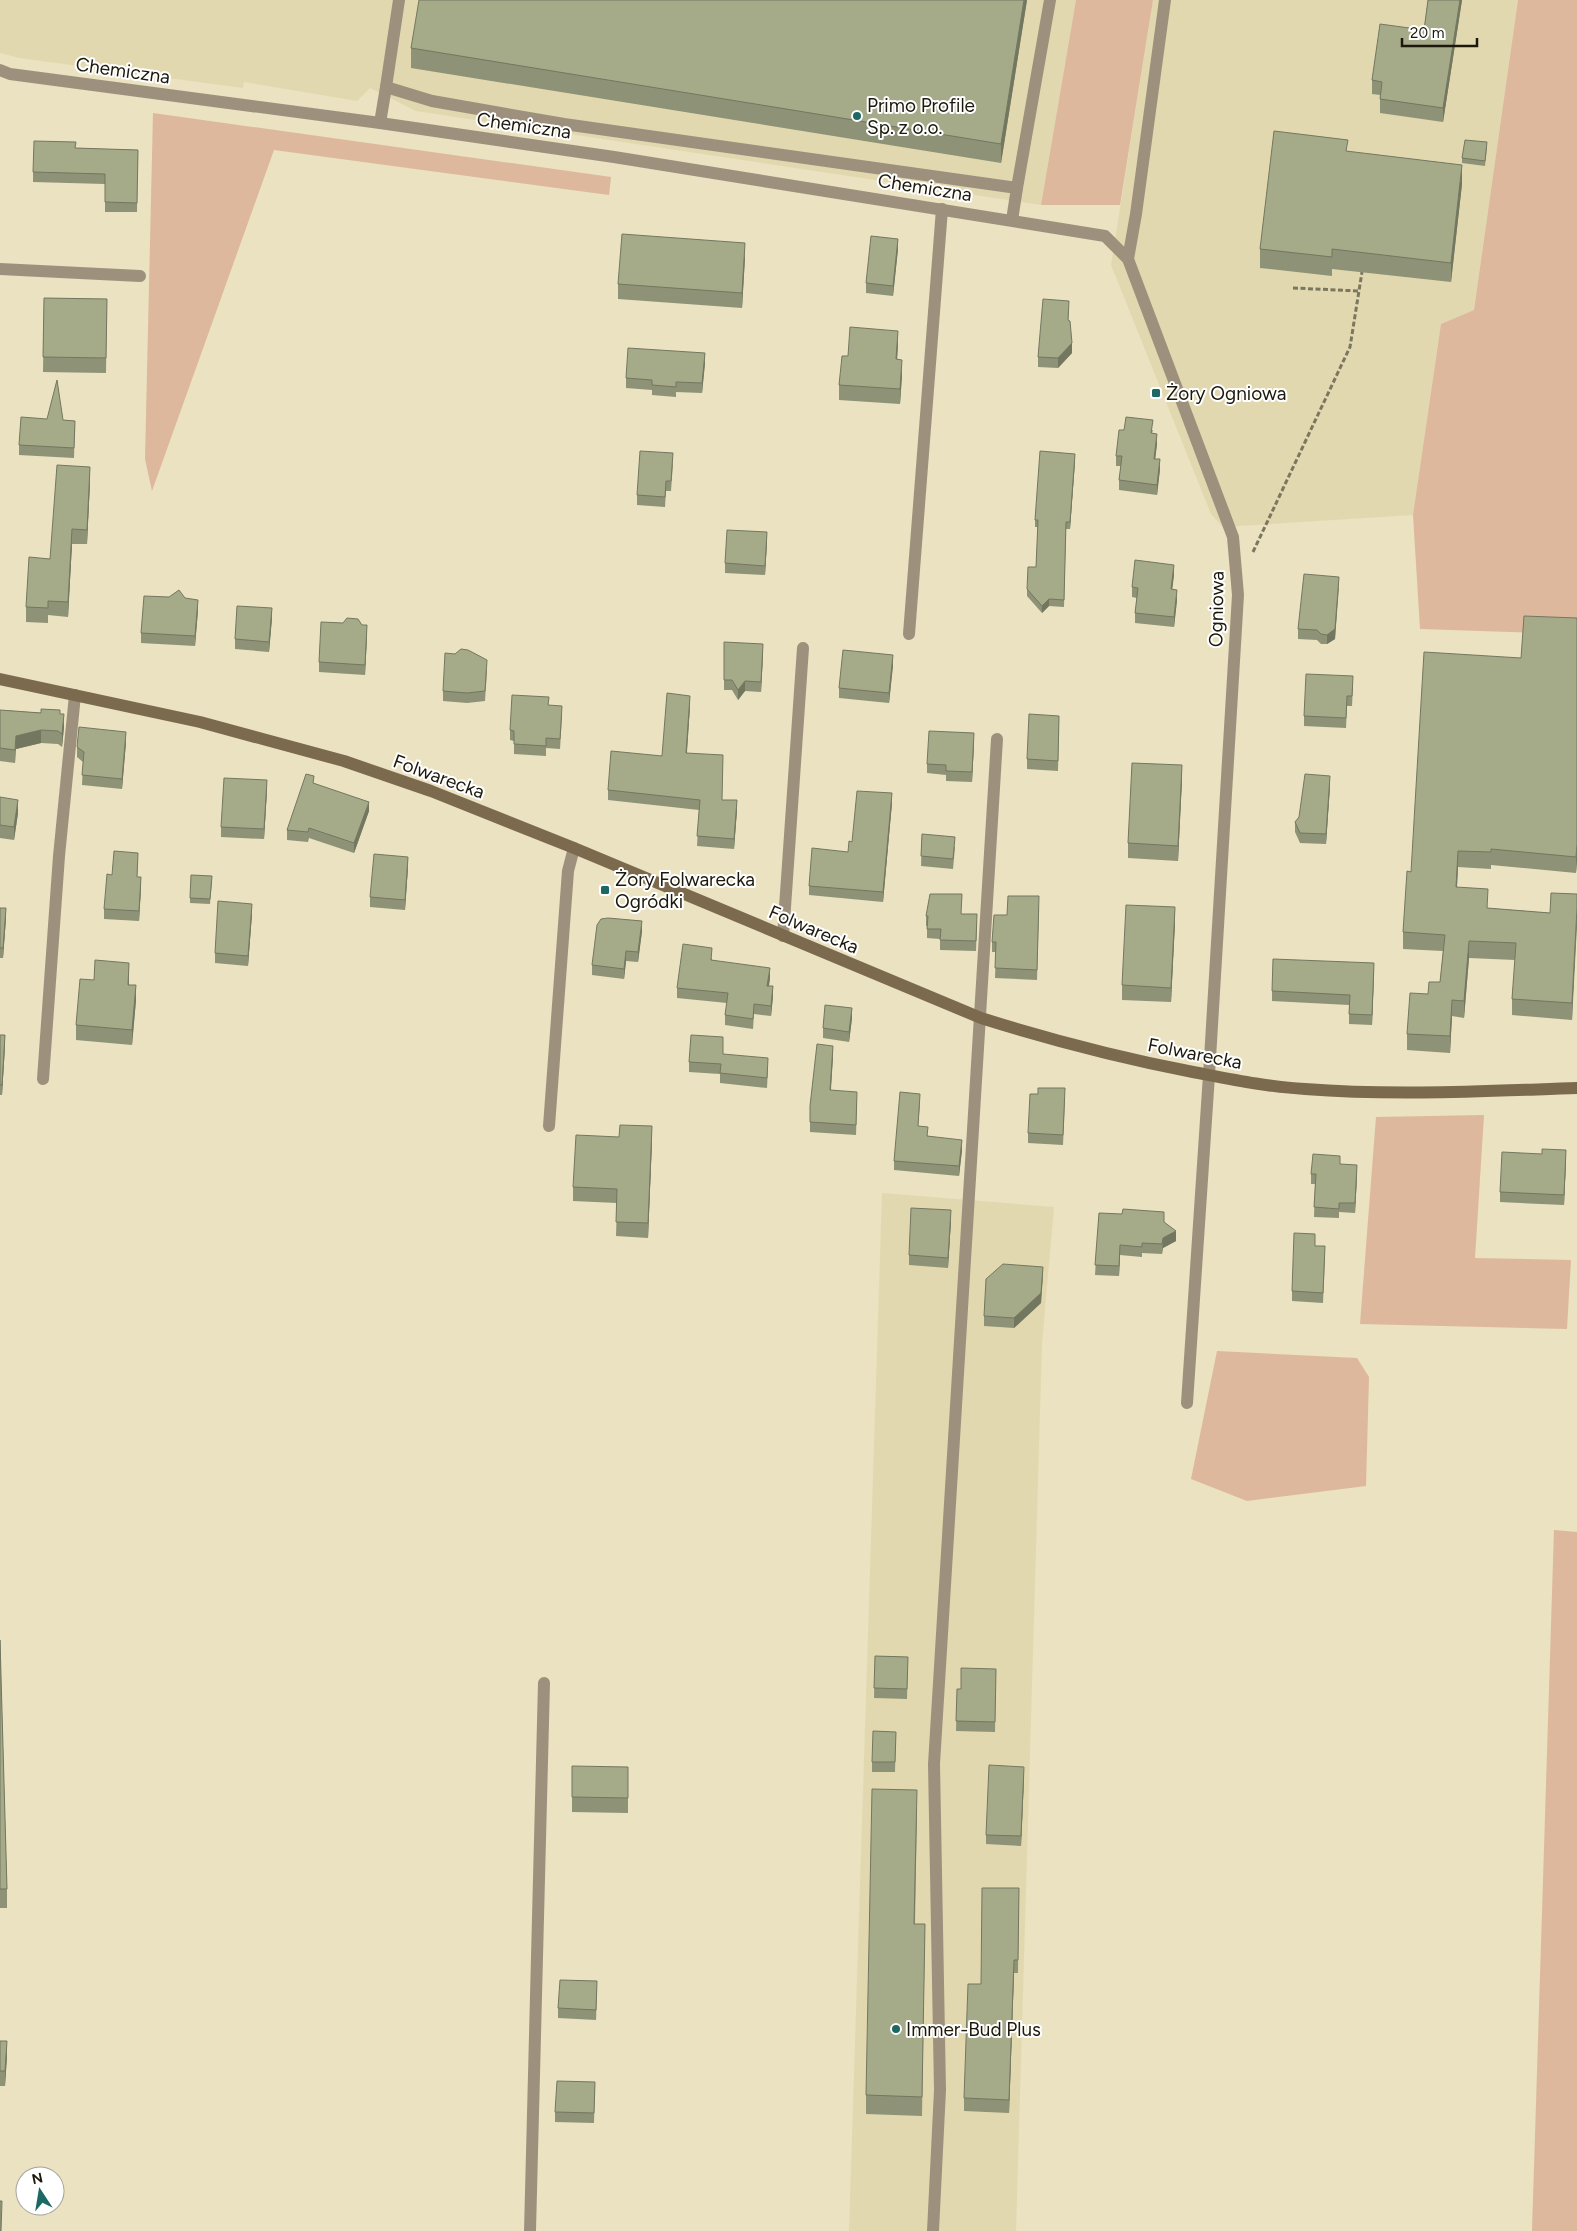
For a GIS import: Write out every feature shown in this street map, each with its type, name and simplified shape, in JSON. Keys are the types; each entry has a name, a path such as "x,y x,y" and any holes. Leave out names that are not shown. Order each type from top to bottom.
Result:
{"street":[{"path":"380,123 399,0"},
{"path":"1012,220 1050,0"},
{"path":"1128,258 1136,214 1164,0"},
{"name":"Chemiczna","path":"0,70 20,75 380,123 1042,224"},
{"path":"386,87 432,102 564,124 1017,188"},
{"path":"909,634 942,209"},
{"name":"Ogniowa","path":"1042,224 1105,236 1128,258 1233,537 1238,595 1187,1403"},
{"path":"0,269 140,276"},
{"path":"783,936 803,648"},
{"name":"Folwarecka","path":"0,679 200,722 344,761 431,791 574,848 981,1018 1052,1040 1209,1075 1303,1089 1401,1094 1577,1088"},
{"path":"43,1079 60,856 75,695"},
{"path":"933,2231 940,2090 934,1764 997,739"},
{"path":"549,1126 568,871 574,848"},
{"path":"530,2231 544,1683"}],"path":[{"path":"1236,564 1254,551 1350,347 1362,272"},
{"path":"1293,288 1359,291"}],"shaded area":[{"path":"0,0 1076,0 1041,205 416,111 370,88 357,101 244,82 243,88 19,58 0,53"},
{"path":"1076,0 1153,0 1120,205 1041,205"},
{"path":"1153,0 1518,0 1474,310 1441,324 1413,515 1223,527 1211,514 1111,265"},
{"path":"1518,0 1577,0 1577,634 1420,629 1413,515 1441,324 1474,310"},
{"path":"153,113 611,177 609,195 274,150 152,491 145,459"},
{"path":"1484,1115 1475,1258 1571,1260 1567,1329 1360,1324 1376,1117"},
{"path":"882,1193 1054,1207 1042,1344 1016,2231 849,2231"},
{"path":"1217,1351 1357,1358 1369,1377 1366,1486 1247,1501 1191,1479"},
{"path":"1554,1530 1577,1532 1577,2231 1532,2231"}],"building":[{"name":"Primo Profile Sp. z o.o.","path":"419,0 1024,0 1001,144 411,48"},
{"path":"1428,0 1460,0 1443,108 1380,99 1382,82 1372,80 1380,24 1424,30"},
{"path":"1274,131 1348,140 1346,151 1462,165 1451,263 1332,249 1332,257 1260,249"},
{"path":"1465,140 1487,142 1485,161 1462,158"},
{"path":"34,141 76,142 75,148 138,150 137,203 105,202 105,174 33,172"},
{"path":"622,234 745,243 742,293 618,284"},
{"path":"871,236 898,239 893,286 866,283"},
{"path":"44,298 107,299 106,358 43,357"},
{"path":"1043,299 1069,301 1068,320 1070,321 1072,343 1058,358 1038,357"},
{"path":"850,327 898,331 896,359 902,360 900,389 839,385 842,356 848,356"},
{"path":"628,348 705,353 702,383 676,382 676,387 652,385 652,380 626,378"},
{"path":"57,380 63,420 75,421 74,448 19,445 21,417 47,419"},
{"path":"1126,417 1153,420 1151,433 1157,434 1154,459 1160,459 1157,485 1119,480 1122,456 1116,456 1119,430 1124,430"},
{"path":"640,451 673,453 671,481 666,481 665,497 637,495"},
{"path":"1040,451 1075,454 1070,522 1066,522 1064,600 1049,599 1042,606 1027,589 1028,567 1036,567 1038,520 1035,520"},
{"path":"57,465 90,467 87,530 72,529 68,602 48,601 48,608 26,607 29,557 50,559"},
{"path":"727,530 767,532 765,566 725,563"},
{"path":"1135,560 1174,565 1171,589 1177,590 1174,617 1135,613 1138,588 1132,587"},
{"path":"1304,574 1339,577 1335,629 1327,635 1321,634 1317,630 1298,629"},
{"path":"179,590 185,598 198,600 195,636 141,633 144,596 169,597"},
{"path":"237,606 272,608 269,642 235,639"},
{"path":"1524,616 1577,618 1576,857 1491,849 1491,852 1458,851 1456,887 1488,889 1487,908 1550,913 1551,893 1577,894 1572,1003 1512,999 1516,943 1469,941 1464,1001 1452,1000 1450,1036 1407,1034 1410,993 1428,994 1429,982 1440,982 1445,935 1403,932 1407,871 1411,872 1424,652 1521,658"},
{"path":"347,618 358,619 362,625 367,625 365,665 319,662 321,622 343,623"},
{"path":"724,642 763,644 761,682 745,681 738,690 732,680 724,680"},
{"path":"461,649 468,650 487,660 485,691 467,693 443,691 445,653 455,654"},
{"path":"843,650 893,655 889,693 839,688"},
{"path":"1306,674 1353,676 1352,696 1347,696 1346,718 1304,716"},
{"path":"667,693 690,696 686,753 723,755 722,800 737,800 734,839 697,836 700,800 608,790 611,751 662,756"},
{"path":"512,695 549,697 548,705 562,706 560,739 546,738 546,746 514,744 514,731 510,730"},
{"path":"41,709 60,710 60,714 64,714 62,734 58,731 41,730 16,736 15,750 0,748 0,710 41,713"},
{"path":"1029,714 1059,716 1058,761 1027,759"},
{"path":"79,727 126,732 122,779 82,775 84,752 77,747"},
{"path":"929,731 974,733 972,772 946,771 946,765 927,764"},
{"path":"1132,763 1182,765 1178,846 1128,843"},
{"path":"306,774 314,776 313,783 369,802 354,843 309,828 308,832 287,830"},
{"path":"1305,774 1330,776 1326,834 1300,833 1295,822 1299,817"},
{"path":"224,778 267,780 264,829 221,827"},
{"path":"857,791 892,793 883,892 809,886 812,848 848,852 849,841 852,842"},
{"path":"0,797 18,800 14,827 0,825"},
{"path":"922,834 955,837 953,859 921,856"},
{"path":"114,851 138,853 137,877 141,877 139,911 104,909 107,874 112,875"},
{"path":"374,854 408,857 405,900 370,897"},
{"path":"191,875 212,876 210,899 190,898"},
{"path":"930,894 962,894 961,914 977,914 976,941 940,940 941,929 927,929 928,916 926,916"},
{"path":"1008,896 1039,896 1037,970 995,968 996,942 992,942 994,915 1007,915"},
{"path":"218,901 252,904 248,956 215,953"},
{"path":"1126,905 1175,907 1171,988 1122,985"},
{"path":"0,908 6,908 3,948 0,948"},
{"path":"601,919 642,921 638,952 626,951 624,969 592,965 597,925"},
{"path":"683,944 712,948 711,960 770,968 767,986 773,986 771,1006 754,1004 753,1019 725,1015 728,993 677,988"},
{"path":"1273,959 1374,963 1372,1015 1349,1014 1350,995 1272,991"},
{"path":"95,960 129,963 128,985 136,985 132,1030 76,1025 80,979 94,980"},
{"path":"825,1005 852,1008 849,1032 823,1028"},
{"path":"0,1035 5,1035 2,1085 0,1085"},
{"path":"691,1035 723,1037 723,1054 768,1058 767,1078 720,1073 721,1064 689,1062"},
{"path":"817,1044 833,1046 830,1090 857,1092 856,1125 810,1122"},
{"path":"1038,1088 1065,1088 1063,1135 1028,1133 1030,1094 1038,1094"},
{"path":"900,1092 920,1094 918,1126 928,1127 927,1136 962,1140 959,1166 894,1161"},
{"path":"620,1125 652,1126 648,1223 616,1222 617,1189 573,1187 576,1135 619,1137"},
{"path":"1542,1149 1566,1150 1564,1195 1500,1192 1502,1152 1542,1154"},
{"path":"1313,1154 1340,1156 1340,1164 1357,1165 1355,1203 1339,1203 1339,1209 1314,1207 1316,1174 1311,1174"},
{"path":"911,1208 951,1210 948,1258 909,1255"},
{"path":"1123,1209 1164,1212 1164,1222 1176,1231 1163,1238 1162,1244 1142,1243 1142,1247 1120,1245 1119,1266 1095,1265 1099,1213 1122,1214"},
{"path":"1294,1233 1315,1234 1315,1246 1325,1246 1323,1293 1292,1291"},
{"path":"1003,1264 1043,1267 1041,1293 1014,1318 984,1316 986,1279"},
{"path":"0,1640 7,1889 0,1889"},
{"path":"875,1656 908,1657 907,1689 874,1688"},
{"path":"961,1668 996,1669 995,1722 956,1721 957,1689 961,1689"},
{"path":"873,1731 896,1732 895,1762 872,1762"},
{"path":"989,1765 1024,1767 1021,1836 986,1835"},
{"path":"572,1766 628,1767 628,1798 572,1797"},
{"name":"Immer-Bud Plus","path":"872,1789 917,1790 914,1924 925,1924 922,2097 866,2095"},
{"path":"982,1888 1019,1888 1018,1960 1014,1960 1009,2100 964,2098 968,1984 981,1984"},
{"path":"560,1980 597,1981 596,2010 558,2008"},
{"path":"0,2041 7,2041 5,2071 0,2071"},
{"path":"557,2081 595,2082 594,2113 555,2112"},
{"path":"0,2201 2,2201 1,2231 0,2231"}],"place":[{"name":"Primo Profile Sp. z o.o.","path":"857,116"},
{"name":"Żory Ogniowa","path":"1156,393"},
{"name":"Żory Folwarecka Ogródki","path":"605,890"},
{"name":"Immer-Bud Plus","path":"896,2029"}]}
